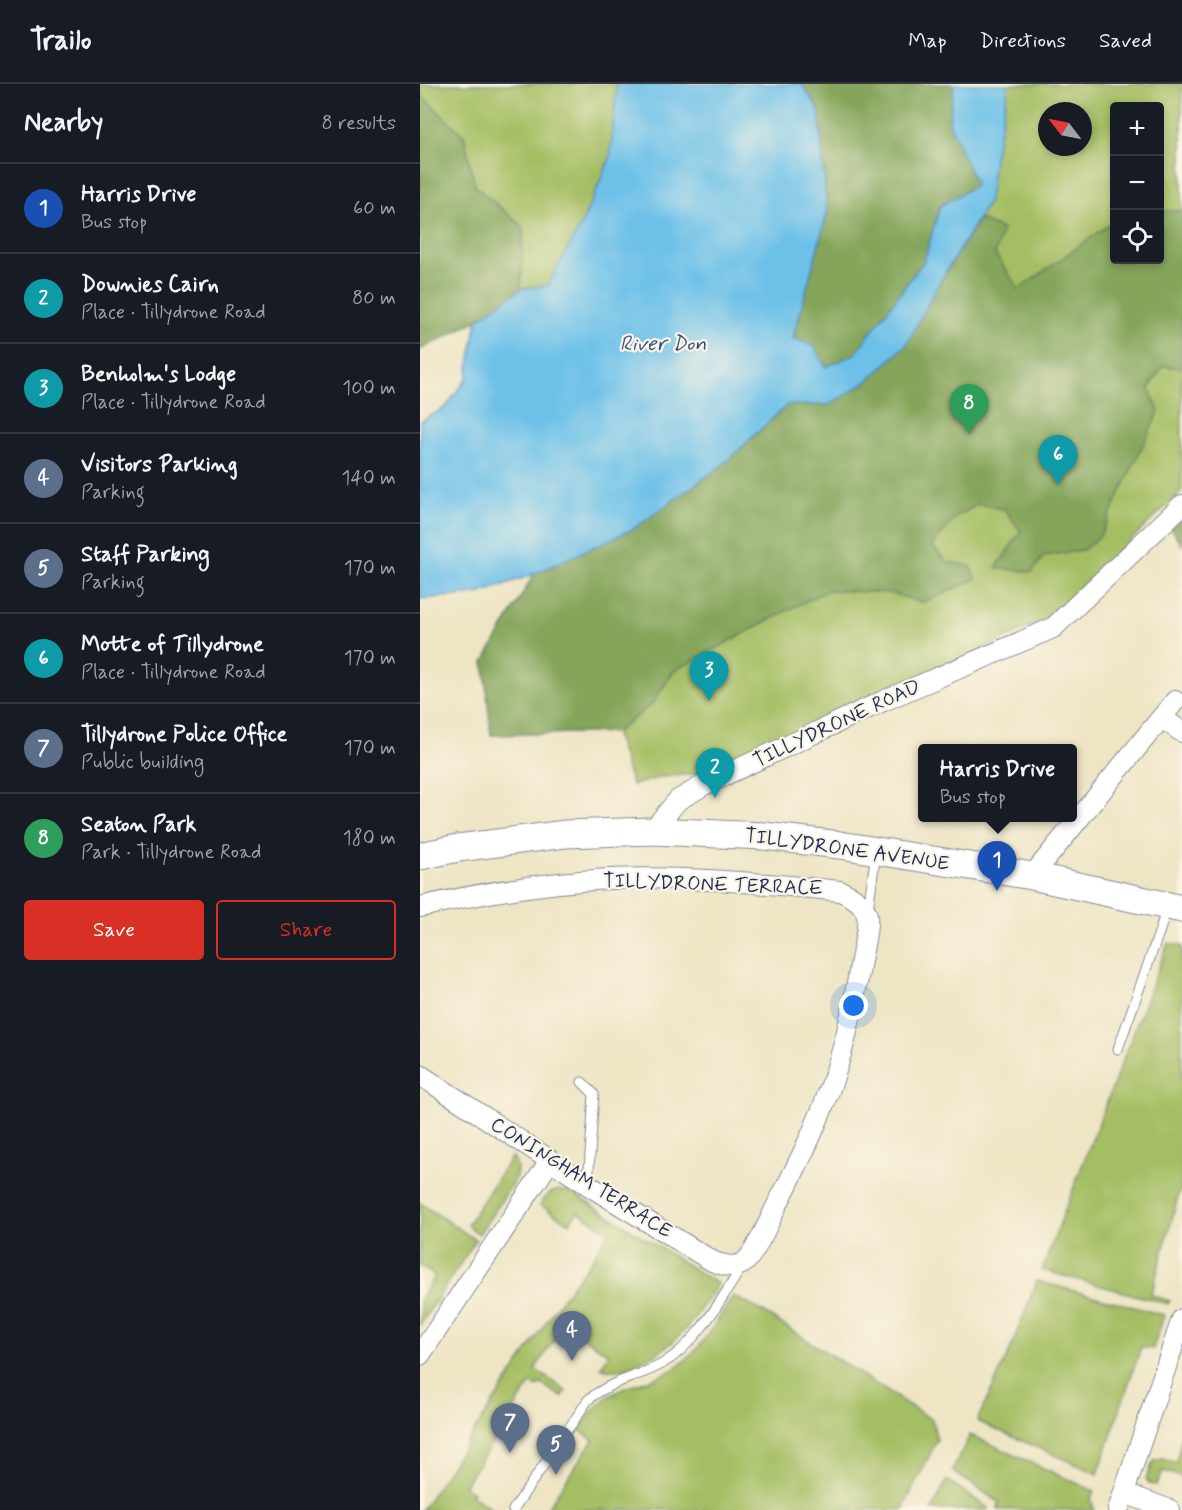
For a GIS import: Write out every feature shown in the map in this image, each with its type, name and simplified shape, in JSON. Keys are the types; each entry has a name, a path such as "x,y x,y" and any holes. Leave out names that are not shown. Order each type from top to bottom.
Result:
{"main road":[{"name":"TILLYDRONE AVENUE","path":"652,831 764,836 840,845 1032,876 1175,907"},
{"path":"420,856 458,848 565,834 652,831"}],"street":[{"name":"TILLYDRONE ROAD","path":"652,831 678,800 704,785 883,701 1053,628 1182,505"},
{"path":"1077,820 1175,701"},
{"path":"1162,718 1182,732"},
{"path":"1032,876 1075,822"},
{"name":"TILLYDRONE TERRACE","path":"420,907 549,885 607,879 641,879 734,882 840,891 853,896 864,909"},
{"path":"746,1261 801,1158 830,1089 850,1019 862,953 864,909"},
{"name":"CONINGHAM TERRACE","path":"420,1075 550,1161 712,1260 729,1266 746,1261"},
{"path":"420,1354 550,1161"},
{"path":"1170,1510 1121,1501 1182,1319"}],"lane":[{"path":"864,909 876,851"},
{"path":"1118,1049 1161,927 1175,907"},
{"path":"582,1082 594,1094 588,1185"},
{"path":"513,1510 588,1400 611,1384 644,1373 662,1364 685,1347 700,1329 746,1261"}],"green space":[{"path":"420,84 617,84 610,158 582,223 548,286 521,289 523,227 475,186 464,136 420,94"},
{"path":"802,84 954,84 949,123 976,185 940,206 924,261 855,354 826,367 814,346 793,338 827,214 819,110"},
{"path":"1008,84 1182,84 1182,491 1048,619 717,772 662,777 632,785 615,732 491,735 484,662 534,574 635,528 725,463 787,405 995,153"},
{"path":"420,94 464,136 475,186 523,227 521,289 477,320 420,350 420,300 422,300 420,291"},
{"path":"1164,210 1182,210 1182,368 1163,366 1149,388 1159,411 1100,536 1083,550 1044,556 1032,572 996,568 1021,531 1004,509 978,504 956,517 932,546 947,562 970,566 976,579 922,603 891,593 828,590 674,671 652,704 616,732 491,735 484,662 534,574 635,528 725,463 787,405 829,405 869,380 907,344 936,288 979,219 1003,230 995,254 1019,289 1110,224 1110,264 1164,264"},
{"path":"1182,517 1182,545 1171,528"},
{"path":"1168,943 1182,946 1182,1182 1151,1295 1170,1301 1168,1304 1042,1270"},
{"path":"512,1156 517,1166 515,1179 479,1234 467,1225"},
{"path":"559,1190 573,1193 718,1284 693,1320 674,1341 663,1350 623,1369 610,1370 601,1367 609,1354 564,1325 535,1369 566,1391 562,1397 540,1383 537,1387 531,1383 464,1486 473,1492 471,1495 493,1510 422,1510 561,1300 589,1264 609,1232 578,1212 569,1223 540,1205 546,1197"},
{"path":"420,1203 476,1240 420,1325 420,1299 435,1276 420,1266"},
{"path":"1037,1281 1164,1315 1153,1349 1141,1347 1098,1474 977,1421 1010,1350"},
{"path":"733,1296 763,1312 932,1420 937,1440 902,1510 546,1510 593,1440 579,1430 594,1409 606,1398 624,1388 664,1374 682,1363 704,1340"},
{"path":"970,1435 1094,1491 1091,1499 1094,1510 998,1510 999,1502 952,1471"},
{"path":"1182,1437 1182,1477 1163,1471 1156,1485 1150,1484 1146,1479 1154,1461 1162,1459 1176,1463"},
{"path":"947,1480 988,1508 988,1510 932,1510"}],"water":[{"name":"River Don","path":"617,84 802,84 819,110 827,214 793,338 814,346 826,367 855,354 924,261 940,206 976,185 949,123 954,84 1008,84 1008,90 995,153 989,201 936,288 907,344 869,380 829,405 787,405 725,463 635,528 534,574 478,594 420,599 420,421 445,408 467,378 477,320 521,289 548,285 582,223 610,158"}],"place":[{"name":"Seaton Park","path":"969,434"},
{"name":"Motte of Tillydrone","path":"1058,485"},
{"name":"Benholm's Lodge","path":"709,701"},
{"name":"Downies Cairn","path":"715,798"},
{"name":"Harris Drive","path":"997,891"},
{"name":"Visitors Parking","path":"572,1361"},
{"name":"Tillydrone Police Office","path":"510,1453"},
{"name":"Staff Parking","path":"556,1475"}]}
